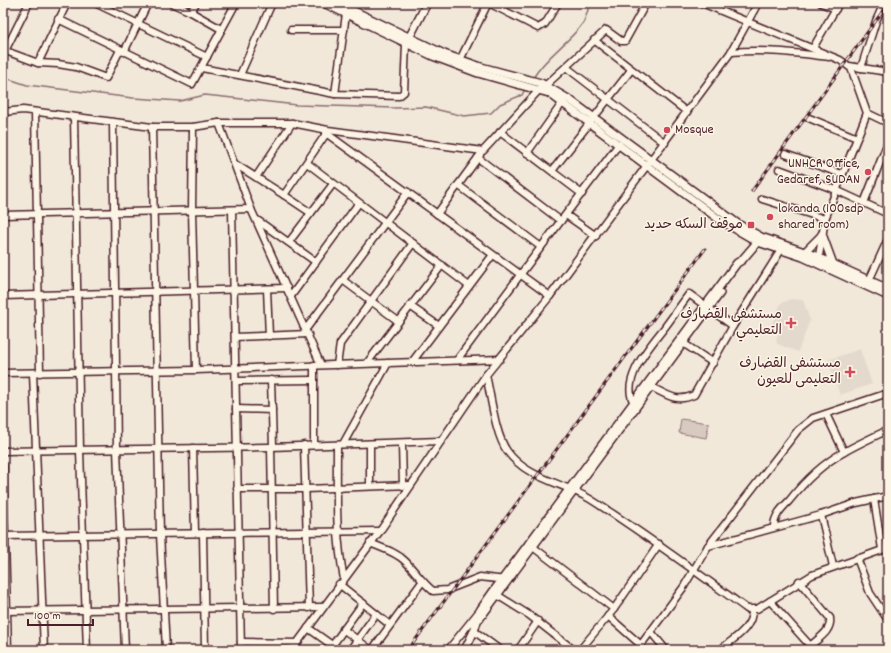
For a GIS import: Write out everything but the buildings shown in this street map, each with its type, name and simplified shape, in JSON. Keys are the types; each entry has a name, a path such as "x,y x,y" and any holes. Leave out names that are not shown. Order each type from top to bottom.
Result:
{"main road":[{"path":"324,3 347,8"},
{"path":"337,3 451,64 531,87 546,85 716,213 737,231 804,252 815,259 867,284 888,289"},
{"path":"408,41 427,3"},
{"path":"408,41 460,60 517,76 539,86 591,120 619,144 650,163"},
{"path":"804,252 821,236 833,264"},
{"path":"760,239 781,250 833,264 888,296"},
{"path":"635,404 651,387 683,343 737,263 742,260 760,239"},
{"path":"480,618 481,609 505,580 707,307"},
{"path":"505,580 533,547 572,490"},
{"path":"465,650 480,618 495,593"}],"street":[{"path":"29,3 4,51 38,63 64,65 106,78 138,25 148,3"},
{"path":"38,63 67,3"},
{"path":"95,3 207,57"},
{"path":"171,3 191,12 221,29"},
{"path":"191,12 196,3"},
{"path":"58,19 190,84 194,82 202,68 221,29 236,3"},
{"path":"240,75 272,3"},
{"path":"460,60 488,3 538,28 545,24 558,3"},
{"path":"546,85 606,30 624,41 646,3"},
{"path":"702,3 714,6 748,24 813,48 849,66 888,72"},
{"path":"294,646 380,531 486,375 596,236 731,52 748,24 758,3"},
{"path":"821,3 836,9"},
{"path":"813,48 839,3"},
{"path":"861,68 876,21 885,6"},
{"path":"335,94 347,8"},
{"path":"291,30 344,30"},
{"path":"594,40 687,112"},
{"path":"202,68 335,94 402,95 404,92 408,41"},
{"path":"731,52 788,52 835,58"},
{"path":"815,259 825,219 867,113 857,82 849,66"},
{"path":"566,67 665,143"},
{"path":"552,171 631,70"},
{"path":"437,214 483,151 539,86"},
{"path":"527,153 563,102"},
{"path":"3,112 23,110 152,127 193,127 219,123 292,123 327,132 349,133 483,151"},
{"path":"35,112 38,295 36,451 44,650"},
{"path":"867,113 888,123"},
{"path":"74,117 80,451 87,650"},
{"path":"809,118 857,138"},
{"path":"113,123 117,449 125,650"},
{"path":"219,123 251,208 321,365"},
{"path":"256,177 292,123"},
{"path":"152,127 160,534 166,650"},
{"path":"193,127 192,211 196,370"},
{"path":"327,132 335,140 408,192 492,256 550,296"},
{"path":"284,195 327,132"},
{"path":"500,132 582,194"},
{"path":"335,140 349,133"},
{"path":"864,203 888,142"},
{"path":"458,360 619,144"},
{"path":"786,154 842,174"},
{"path":"478,158 561,221"},
{"path":"306,163 358,204 386,223 469,286"},
{"path":"235,164 311,213"},
{"path":"779,169 836,190 888,214"},
{"path":"289,242 333,184"},
{"path":"458,185 541,247"},
{"path":"235,337 269,336 307,332 408,192"},
{"path":"762,199 825,219"},
{"path":"291,296 358,204"},
{"path":"3,215 232,210 251,208"},
{"path":"232,210 236,381 237,533 241,650"},
{"path":"566,215 596,236"},
{"path":"256,219 316,262"},
{"path":"867,284 888,239"},
{"path":"337,364 340,344 413,243"},
{"path":"651,387 683,400 694,395 733,326 781,250"},
{"path":"412,362 492,256"},
{"path":"368,363 398,321 442,265"},
{"path":"344,281 398,321"},
{"path":"3,296 287,288"},
{"path":"267,289 269,336"},
{"path":"635,404 630,387 636,368 690,294 733,326"},
{"path":"410,306 439,326"},
{"path":"683,343 713,363"},
{"path":"3,373 235,369 500,358"},
{"path":"388,362 340,445 338,488 342,581 363,603 390,625"},
{"path":"314,365 314,444"},
{"path":"486,375 499,437 506,450 522,467 537,476 572,490 659,544 746,609 752,610 770,601 799,581 833,566 885,548 874,499"},
{"path":"271,380 274,609"},
{"path":"236,381 314,380"},
{"path":"608,616 639,647 694,570 708,546 798,430 813,418 888,393"},
{"path":"236,409 272,410"},
{"path":"826,414 844,452"},
{"path":"774,527 775,517 803,484 823,466 844,452 888,430"},
{"path":"3,451 80,451 314,444 340,445 440,441"},
{"path":"402,443 403,486"},
{"path":"370,444 370,486"},
{"path":"304,445 309,608"},
{"path":"193,448 195,533"},
{"path":"3,465 5,611 8,650"},
{"path":"237,488 306,489 410,485"},
{"path":"708,546 888,496"},
{"path":"821,515 833,566"},
{"path":"4,536 380,531"},
{"path":"203,533 205,650"},
{"path":"370,543 403,559 422,582 433,591 441,591 480,577 505,580"},
{"path":"580,650 614,609 659,544"},
{"path":"533,547 614,609"},
{"path":"857,558 870,594 888,620"},
{"path":"770,601 812,648 828,630 831,624 830,618 799,581"},
{"path":"343,629 371,650 422,582"},
{"path":"495,593 538,621 574,650"},
{"path":"331,648 343,629 363,603"},
{"path":"5,611 204,610 322,607"},
{"path":"448,650 481,609"},
{"path":"720,650 749,625 752,618 752,610"},
{"path":"350,650 376,614"},
{"path":"518,650 538,621"},
{"path":"308,628 331,648 339,650"},
{"path":"474,631 500,650"},
{"path":"651,632 666,650"},
{"path":"241,642 294,646 300,650"}],"shaded area":[{"name":"مستشفى القضارف التعليمي","path":"791,299 803,300 810,320 798,352 777,344 776,339 780,330 771,326 781,303"},
{"name":"مستشفى القضارف التعليمى للعيون","path":"860,349 872,384 840,395 828,360"},
{"path":"681,419 709,423 706,438 679,433"}],"waterway":[{"path":"533,78 545,63 583,23 590,3"},
{"path":"3,77 27,85 133,98 180,101 205,95 297,105 395,108 426,107 464,116 491,113 500,104 522,95 525,89"}],"railway":[{"path":"752,191 888,4"},
{"path":"408,650 705,249"}],"place":[{"name":"Mosque","path":"667,130"},
{"name":"UNHCR Office, Gedaref, SUDAN","path":"868,172"},
{"name":"lokanda (100sdp shared room)","path":"770,217"},
{"name":"موقف السكه حديد","path":"751,225"},
{"name":"مستشفى القضارف التعليمي","path":"791,323"},
{"name":"مستشفى القضارف التعليمى للعيون","path":"850,372"}]}
